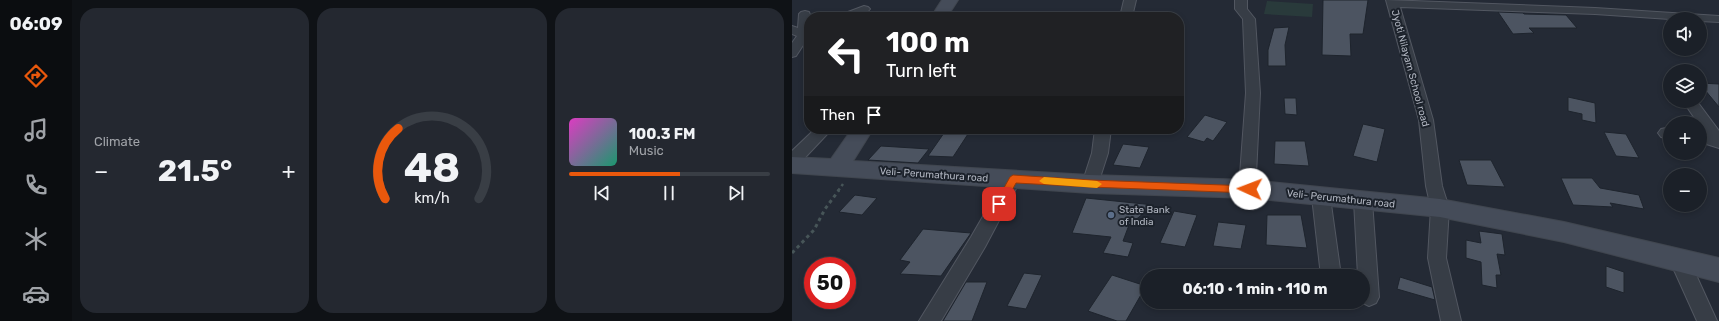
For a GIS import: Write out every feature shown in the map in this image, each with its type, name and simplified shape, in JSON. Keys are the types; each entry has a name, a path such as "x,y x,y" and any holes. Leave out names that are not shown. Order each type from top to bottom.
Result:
{"main road":[{"path":"942,12 950,0"},
{"path":"845,168 861,134"},
{"name":"Veli- Perumathura road","path":"792,165 1090,184 1250,189 1440,208 1564,232 1719,270"}],"street":[{"path":"1127,12 1130,0"},
{"path":"1240,0 1241,9 1249,19 1253,93 1248,175 1250,189"},
{"path":"1393,1 1594,11 1713,19 1719,30"},
{"name":"Jyoti Nilayam School road","path":"1393,1 1426,120 1434,186 1440,208 1437,258 1452,321"},
{"path":"856,12 864,9"},
{"path":"792,53 802,32 804,20"},
{"path":"1695,108 1719,143"},
{"path":"792,161 819,134"},
{"path":"1090,184 1100,153 1102,134"},
{"path":"1707,139 1719,143"},
{"path":"929,321 978,242 1013,179"},
{"path":"1321,196 1330,269"},
{"path":"1363,201 1367,269"},
{"path":"1680,261 1707,321"}],"path":[{"path":"792,253 814,230 845,168"}],"shaded area":[{"path":"1267,1 1313,4 1312,17 1264,14"}],"building":[{"path":"1323,0 1368,0 1363,34 1350,34 1351,56 1322,55"},
{"path":"1498,12 1566,15 1577,28 1529,28 1534,33 1513,34"},
{"path":"1289,27 1285,45 1286,66 1268,66 1268,50 1274,28"},
{"path":"1707,83 1719,84 1719,107 1707,92"},
{"path":"1568,97 1595,103 1596,123 1582,120 1582,114 1568,111"},
{"path":"1284,98 1296,98 1297,115 1285,114"},
{"path":"1205,115 1227,122 1213,141 1207,138 1204,142 1187,137"},
{"path":"1363,124 1385,129 1377,162 1353,156"},
{"path":"1604,132 1626,134 1639,158 1616,156"},
{"path":"943,134 968,134 953,157 928,156"},
{"path":"1275,141 1305,141 1309,166 1274,164"},
{"path":"1123,144 1149,147 1140,168 1113,165"},
{"path":"881,146 929,149 918,163 868,160"},
{"path":"1459,160 1491,160 1505,187 1467,185"},
{"path":"1561,178 1592,178 1600,188 1639,195 1644,209 1610,203 1613,207 1573,205"},
{"path":"855,195 877,198 862,215 839,212"},
{"name":"State Bank of India","path":"1086,198 1154,205 1129,225 1123,241 1133,243 1128,257 1103,253 1111,237 1072,233"},
{"path":"1174,211 1197,215 1185,247 1160,243"},
{"path":"1267,215 1301,215 1307,248 1266,245"},
{"path":"1218,222 1246,225 1241,249 1213,246"},
{"path":"923,229 971,233 941,276 900,274 910,262 900,260"},
{"path":"1479,231 1502,234 1505,255 1497,254 1501,275 1496,275 1497,288 1482,285 1481,262 1466,258 1466,240 1481,243"},
{"path":"1606,266 1624,272 1624,293 1606,287"},
{"path":"1024,273 1042,275 1026,309 1007,306"},
{"path":"1112,275 1140,284 1140,296 1126,321 1117,321 1088,311"},
{"path":"1400,277 1432,287 1435,300 1397,289"},
{"path":"966,282 987,282 972,321 943,321"}],"slow traffic":[{"path":"1044,181 1097,184"}],"place":[{"name":"State Bank of India","path":"1111,215"}],"route":[{"path":"999,204 1013,179 1090,184 1250,189"}]}
